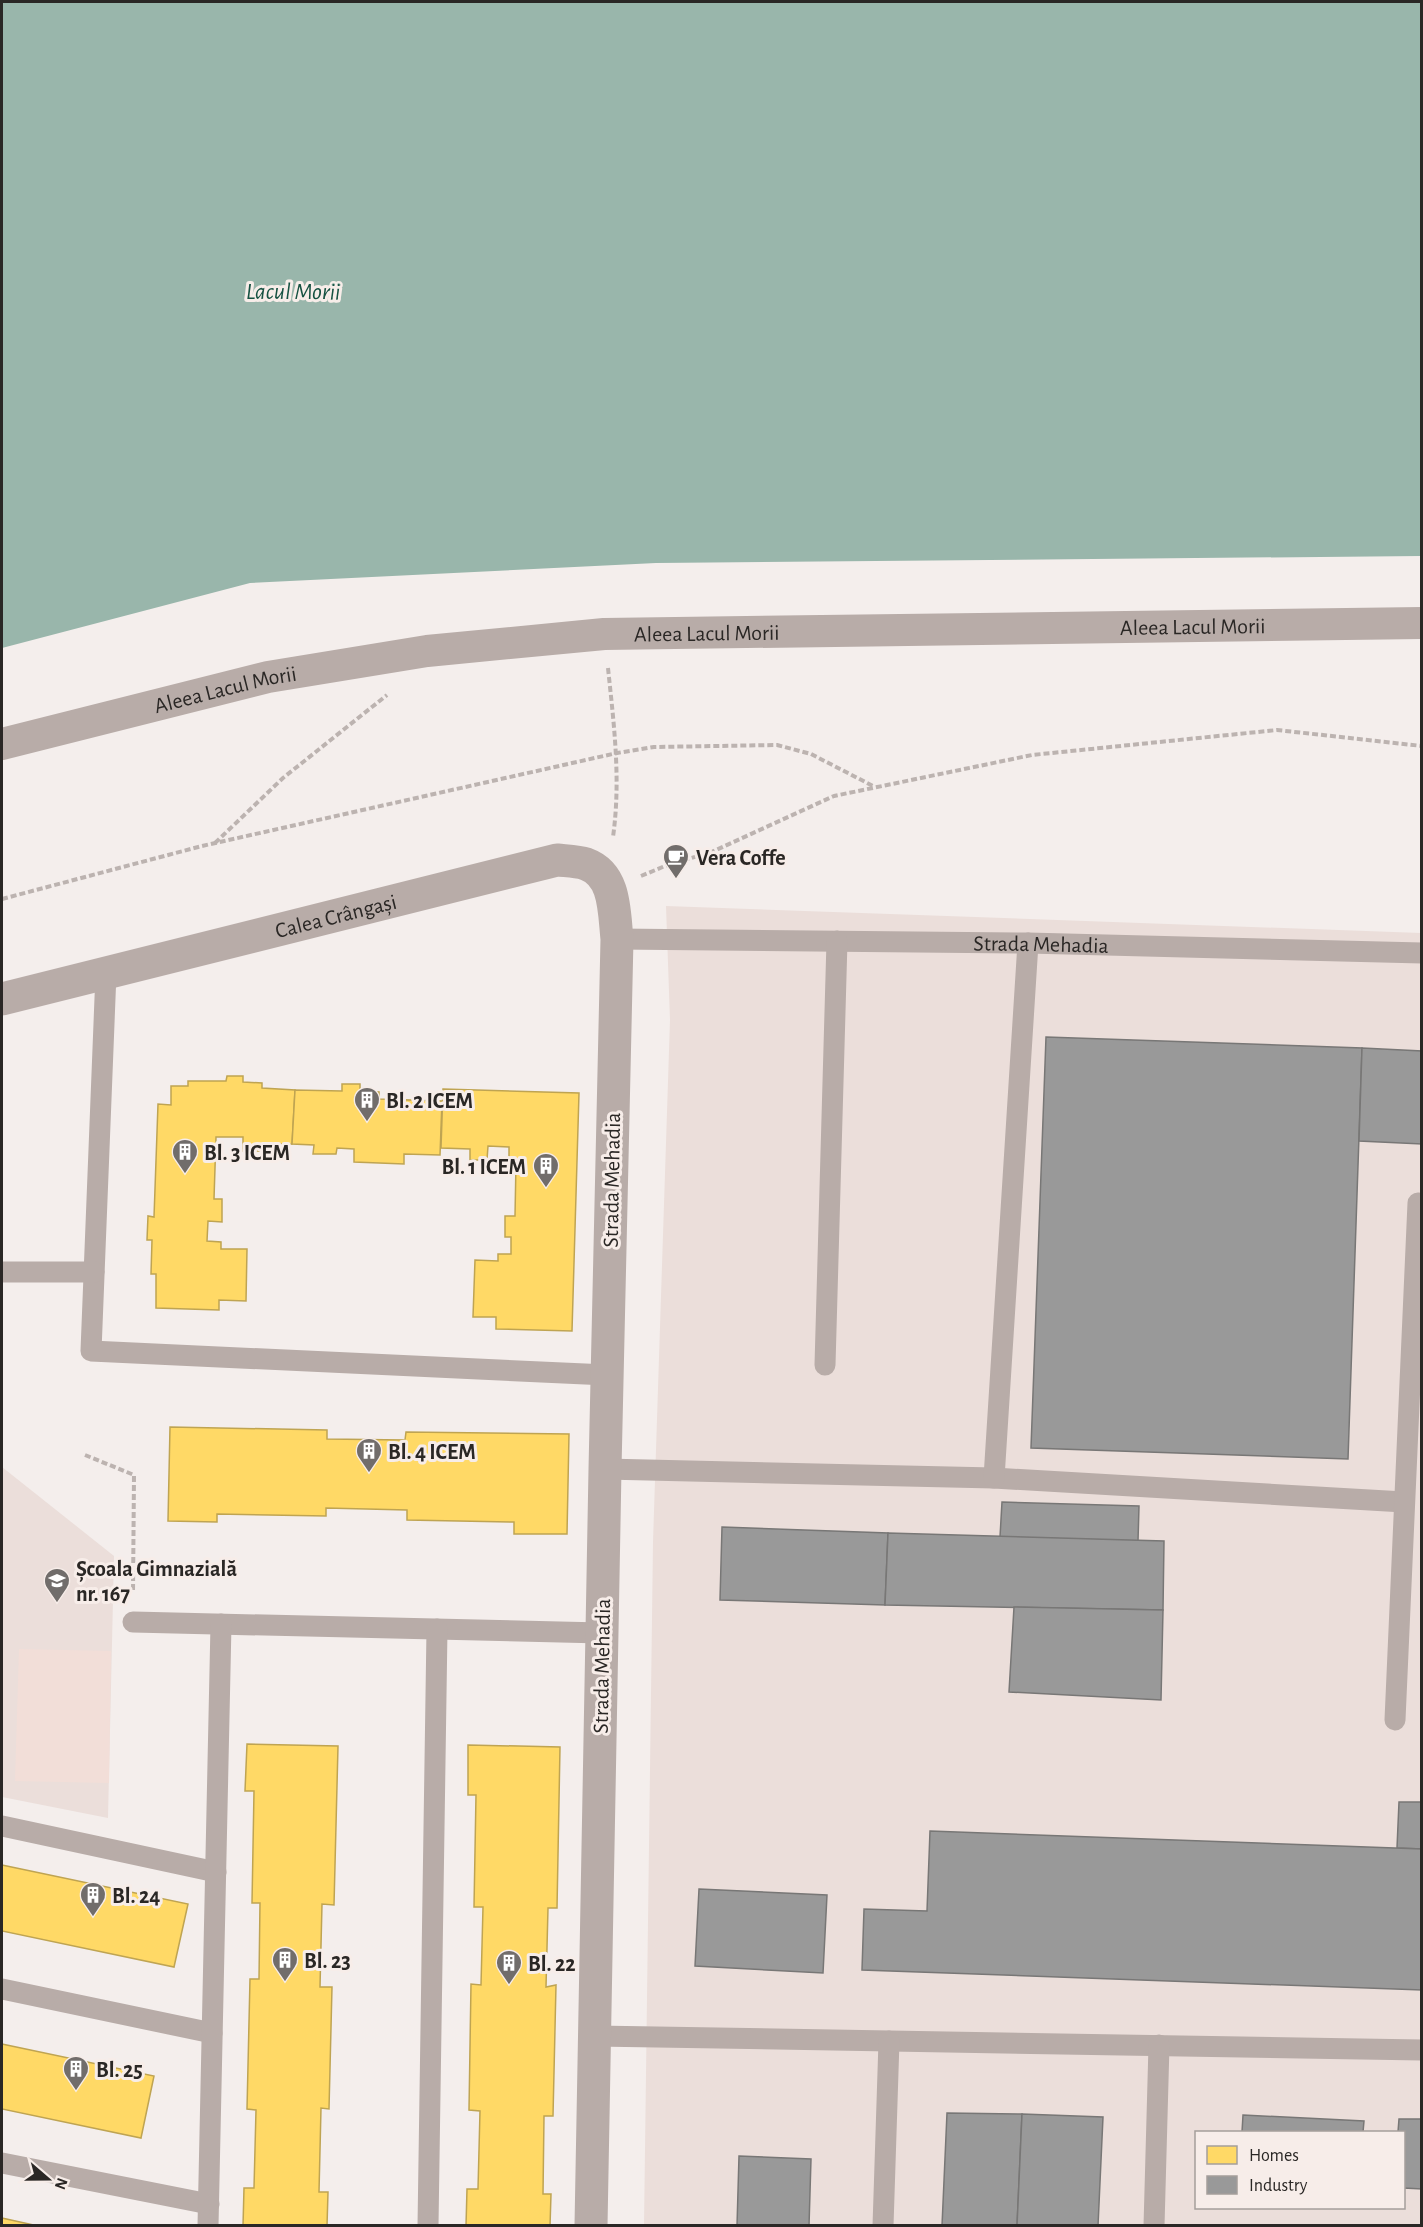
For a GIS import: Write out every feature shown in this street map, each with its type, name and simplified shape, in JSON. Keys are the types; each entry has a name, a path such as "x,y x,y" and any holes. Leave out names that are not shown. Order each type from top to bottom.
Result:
{"street":[{"name":"Aleea Lacul Morii","path":"2,744 268,677 428,651 604,634 1422,623"},
{"name":"Calea Crângași","path":"2,999 557,860 586,865 610,891"},
{"path":"610,891 617,939"},
{"name":"Strada Mehadia","path":"591,2226 617,939"}],"lane":[{"name":"Strada Mehadia","path":"617,939 1028,943 1422,953"},
{"path":"825,1365 837,941"},
{"path":"994,1478 1028,943"},
{"path":"106,973 91,1351 607,1375"},
{"path":"1395,1720 1418,1203"},
{"path":"2,1272 94,1272"},
{"path":"605,1469 994,1478 1404,1502"},
{"path":"133,1622 602,1633"},
{"path":"208,2226 221,1624"},
{"path":"428,2226 438,1629"},
{"path":"2,1826 216,1872"},
{"path":"2,1989 212,2032"},
{"path":"595,2036 1422,2050"},
{"path":"883,2226 889,2041"},
{"path":"1154,2226 1159,2045"},
{"path":"2,2163 208,2204"}],"path":[{"path":"604,634 617,753 616,815 610,891"},
{"path":"215,843 283,778 411,675 428,651"},
{"path":"610,891 665,866 714,851 834,796 1032,755 1277,730 1422,746"},
{"path":"2,898 215,843 617,753 654,747 777,746 811,754 875,787"},
{"path":"86,1455 134,1474 133,1622"}],"shaded area":[{"path":"666,906 1421,933 1421,2225 644,2226 653,1542 670,1020"},
{"name":"Școala Gimnazială nr. 167","path":"2,1467 114,1556 108,1818 2,1797"},
{"path":"19,1649 111,1651 109,1783 15,1781"}],"water":[{"name":"Lacul Morii","path":"2,2 1421,2 1421,556 656,563 250,583 2,648"}],"building: Homes":[{"name":"Bl. 3 ICEM","path":"227,1076 243,1076 243,1082 262,1083 262,1088 295,1090 292,1144 266,1144 266,1151 243,1151 243,1137 216,1137 214,1199 222,1199 222,1222 208,1221 207,1241 221,1242 221,1249 247,1249 246,1301 219,1300 219,1310 156,1308 156,1274 151,1274 152,1240 147,1240 148,1216 154,1217 158,1104 171,1105 171,1086 188,1086 188,1081 226,1081"},
{"name":"Bl. 2 ICEM","path":"342,1084 360,1084 360,1091 379,1092 379,1099 442,1101 440,1155 404,1154 404,1164 354,1162 354,1149 337,1148 336,1154 313,1154 314,1145 292,1144 295,1090 342,1091"},
{"name":"Bl. 1 ICEM","path":"443,1089 579,1093 572,1331 496,1329 496,1317 473,1317 475,1260 498,1261 498,1254 511,1254 511,1237 505,1237 505,1216 515,1216 516,1163 509,1163 509,1147 488,1146 487,1160 470,1160 470,1149 441,1148"},
{"name":"Bl. 4 ICEM","path":"170,1427 327,1430 327,1439 405,1440 406,1432 569,1434 567,1534 514,1534 514,1522 407,1520 407,1510 326,1508 326,1516 217,1514 217,1522 168,1521"},
{"name":"Bl. 23","path":"247,1744 338,1746 334,1905 322,1904 320,1987 332,1987 329,2109 321,2108 319,2192 328,2192 327,2226 243,2226 244,2188 254,2188 256,2110 247,2109 250,1979 259,1979 260,1903 252,1903 254,1791 245,1791"},
{"name":"Bl. 22","path":"468,1745 560,1747 557,1908 548,1908 546,1987 556,1985 553,2116 544,2116 543,2194 551,2194 550,2226 466,2226 467,2189 478,2189 480,2111 469,2110 471,1984 481,1985 483,1907 474,1907 476,1795 468,1795"},
{"name":"Bl. 24","path":"2,1865 188,1904 174,1967 2,1931"},
{"name":"Bl. 25","path":"2,2044 154,2076 141,2138 2,2109"},
{"path":"2,2218 38,2226 2,2226"}],"building: Industry":[{"path":"1046,1037 1362,1048 1348,1459 1031,1448"},
{"path":"1362,1048 1422,1051 1422,1144 1359,1141"},
{"path":"1002,1502 1139,1506 1138,1541 1000,1537"},
{"path":"722,1527 888,1533 885,1605 720,1600"},
{"path":"888,1533 1164,1541 1163,1610 885,1605"},
{"path":"1014,1607 1163,1610 1161,1700 1009,1692"},
{"path":"1399,1802 1422,1802 1422,1849 1397,1848"},
{"path":"930,1831 1422,1849 1422,1990 862,1970 864,1909 927,1911"},
{"path":"699,1889 827,1895 823,1973 695,1966"},
{"path":"947,2113 1022,2114 1017,2226 942,2226"},
{"path":"1022,2114 1103,2117 1098,2226 1017,2226"},
{"path":"1243,2115 1364,2121 1363,2131 1242,2131"},
{"path":"1399,2119 1422,2119 1422,2189 1405,2188 1405,2131 1398,2131"},
{"path":"739,2156 811,2159 809,2226 737,2226"}],"place":[{"name":"Vera Coffe","path":"676,880"},
{"name":"Bl. 2 ICEM","path":"367,1123"},
{"name":"Bl. 3 ICEM","path":"185,1175"},
{"name":"Bl. 1 ICEM","path":"546,1189"},
{"name":"Bl. 4 ICEM","path":"369,1474"},
{"name":"Școala Gimnazială nr. 167","path":"57,1604"},
{"name":"Bl. 24","path":"93,1918"},
{"name":"Bl. 23","path":"285,1983"},
{"name":"Bl. 22","path":"509,1986"},
{"name":"Bl. 25","path":"76,2092"}]}
